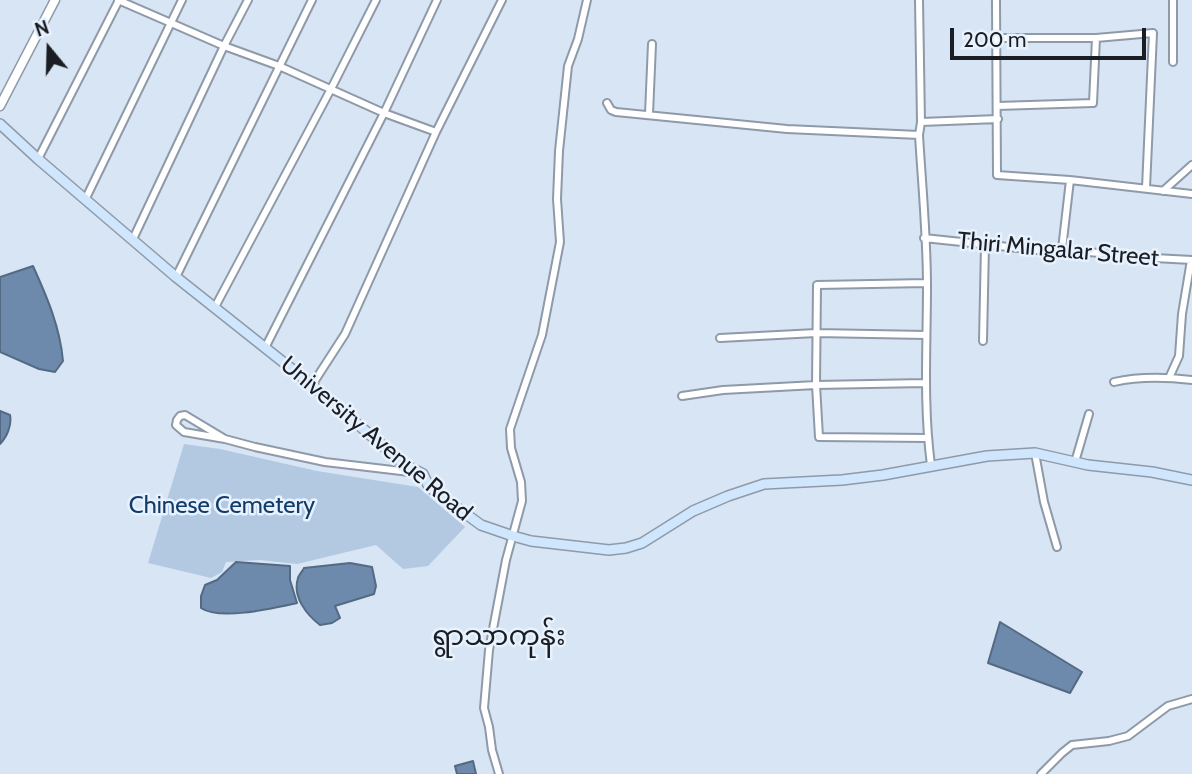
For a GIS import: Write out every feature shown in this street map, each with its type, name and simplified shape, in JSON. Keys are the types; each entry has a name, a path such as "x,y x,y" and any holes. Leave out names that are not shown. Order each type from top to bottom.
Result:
{"main road":[{"name":"University Avenue Road","path":"0,124 176,277 312,385 404,464 423,474 429,487 481,525 513,536 531,541 609,550 626,548 642,543 693,511 764,484 883,475 987,456 1035,453 1192,480"}],"street":[{"path":"0,106 55,0"},
{"path":"38,159 118,0 279,66 384,113 436,132"},
{"path":"86,198 182,0"},
{"path":"133,239 248,0"},
{"path":"176,277 312,0"},
{"path":"215,307 376,0"},
{"path":"265,348 384,113 437,0"},
{"path":"312,385 345,334 436,132 502,0"},
{"path":"499,774 484,708 489,650 506,560 522,501 521,482 511,448 510,429 542,335 559,242 559,151 569,66 587,0"},
{"path":"919,0 919,135 927,284 925,383 931,465"},
{"path":"996,0 997,175 1070,180 1192,194"},
{"path":"1173,0 1173,62"},
{"path":"996,38 1096,38 1153,33 1146,188"},
{"path":"997,106 1093,103 1096,38"},
{"path":"649,114 652,44"},
{"path":"607,103 611,110 616,112 787,129 919,135"},
{"path":"921,122 998,119"},
{"path":"1163,191 1192,165"},
{"path":"1062,249 1070,180"},
{"name":"Thiri Mingalar Street","path":"924,238 1037,250 1062,249 1192,260"},
{"path":"983,341 985,245"},
{"path":"1169,378 1179,356 1182,314 1192,260"},
{"path":"927,284 817,285 816,333 819,437 927,438"},
{"path":"720,338 816,333 926,335"},
{"path":"1114,382 1169,378 1192,380"},
{"path":"682,396 723,390 816,385 925,383"},
{"path":"1075,462 1089,414"},
{"path":"225,439 185,415 177,420 176,425 184,432 325,462 423,474"},
{"path":"1035,453 1044,502 1057,547"},
{"path":"1041,774 1072,746 1128,736 1168,706 1192,699"}],"green space":[{"name":"Chinese Cemetery","path":"184,444 220,449 317,471 418,487 465,527 428,566 403,569 376,545 297,564 260,560 226,562 222,572 211,578 148,563"}],"shaded area":[{"path":"33,266 59,336 63,361 55,372 39,369 0,352 0,277"},
{"path":"0,411 10,415 10,419 8,431 0,444"},
{"path":"236,562 290,566 290,580 297,603 234,613 210,612 201,608 205,585 217,580"},
{"path":"350,563 372,567 376,586 374,594 335,606 340,618 320,625 310,616 299,599 298,577 304,568"},
{"path":"1000,622 1082,672 1070,693 988,663"},
{"path":"473,761 476,774 457,774 455,766"}],"district":[{"name":"ရွာသာကုန်း","path":"499,637"}]}
